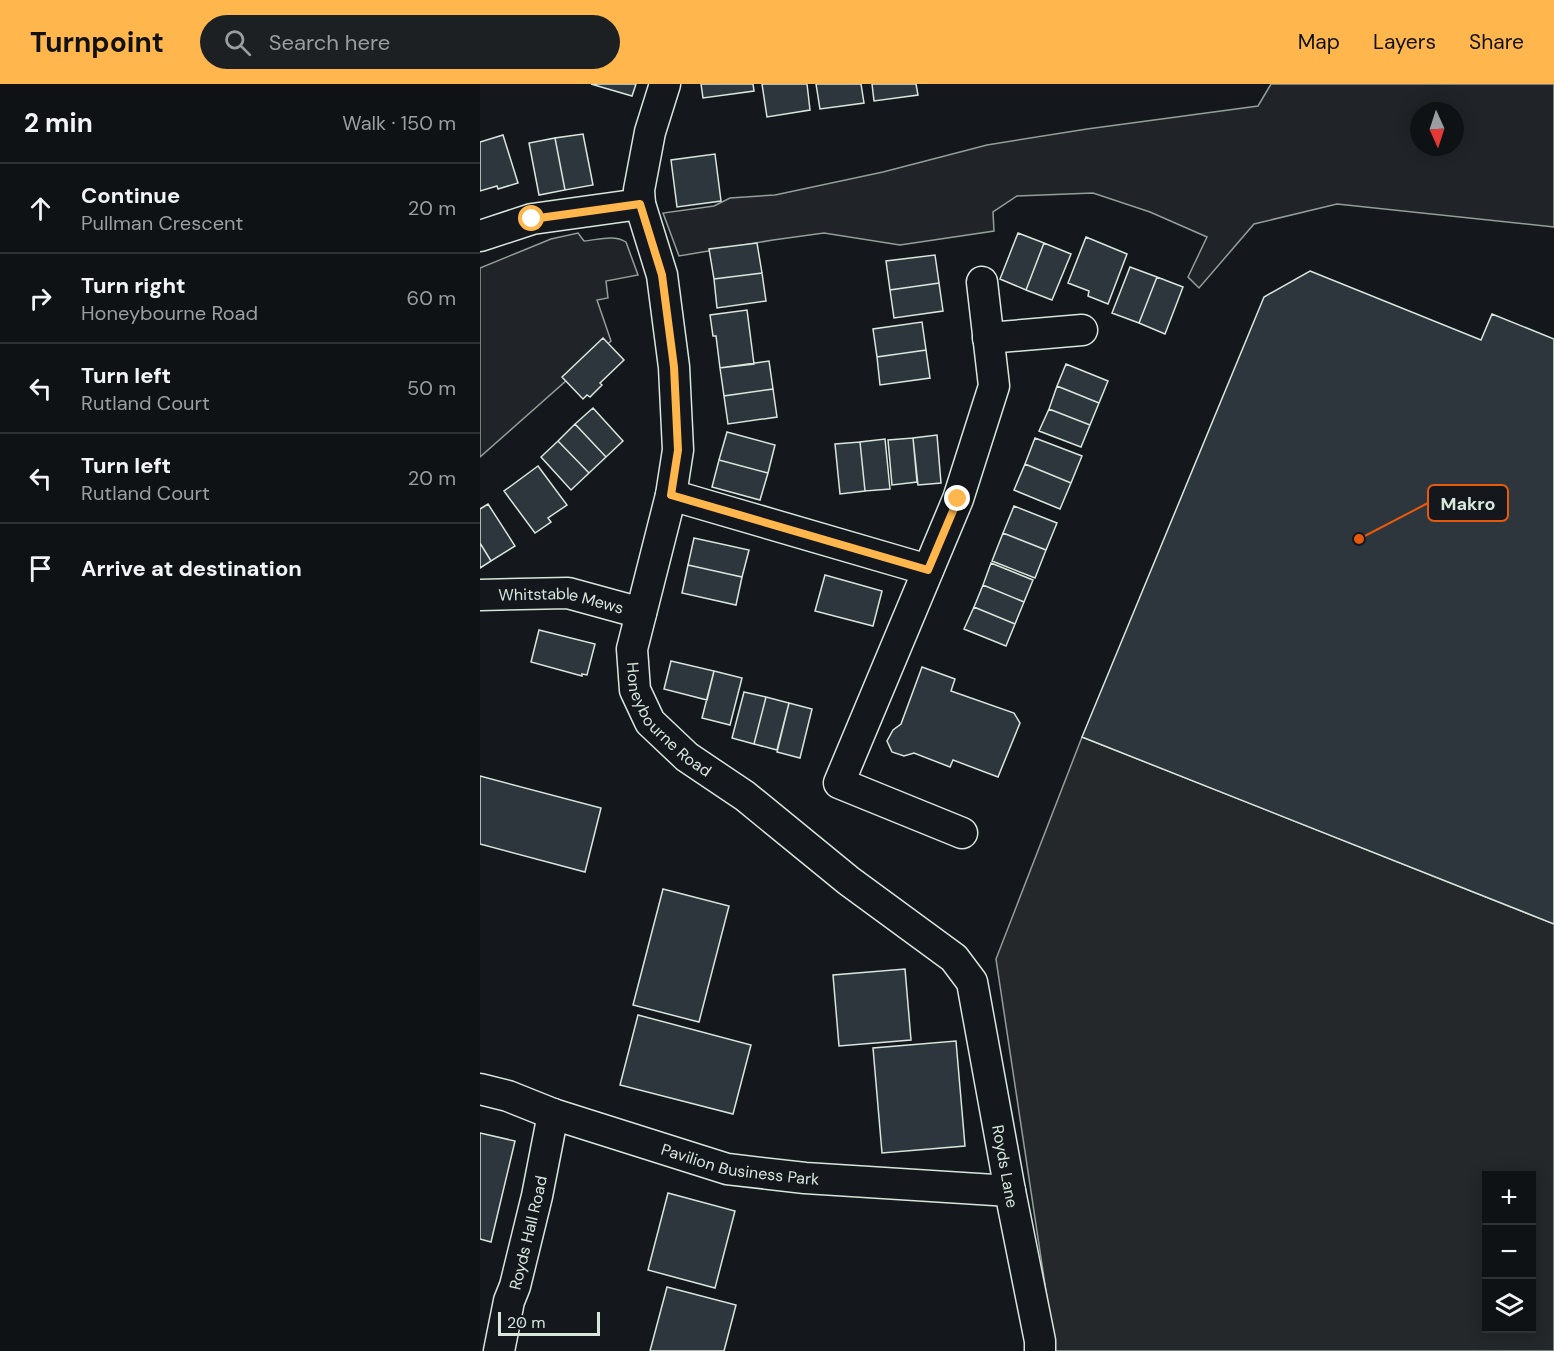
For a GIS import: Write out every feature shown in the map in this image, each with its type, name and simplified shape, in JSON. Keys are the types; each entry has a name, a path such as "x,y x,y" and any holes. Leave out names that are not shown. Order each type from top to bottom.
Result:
{"street":[{"name":"Honeybourne Road","path":"665,84 650,132 639,190 640,204 662,275 674,367 678,450 671,495 632,649 635,690 650,722 687,757 745,796 849,881 954,958 972,982"},
{"path":"480,237 532,219 640,204"},
{"path":"962,833 839,783 958,499 994,386 982,282"},
{"path":"988,338 1082,330"},
{"path":"671,495 928,570"},
{"name":"Whitstable Mews","path":"480,595 568,593 641,613"},
{"name":"Royds Lane","path":"972,982 1040,1341 1040,1351"},
{"name":"Pavilion Business Park","path":"480,1089 508,1096 553,1114 727,1170 805,1178 1010,1191"},
{"name":"Royds Hall Road","path":"499,1351 509,1301 515,1286 537,1196 553,1114"}],"shaded area":[{"path":"1271,84 1554,84 1554,227 1337,204 1254,224 1199,288 1188,277 1207,237 1150,212 1093,193 1017,196 993,212 994,231 900,245 824,233 679,256 663,213 714,206 730,198 775,195 883,172 987,145 1258,106"},
{"path":"578,233 584,241 611,238 626,242 638,275 606,281 608,298 597,300 611,341 480,457 480,268 551,239"},
{"path":"1082,737 1554,924 1554,1351 1055,1351 996,959"}],"building":[{"path":"591,84 636,84 632,96"},
{"path":"701,84 753,84 754,91 703,98"},
{"path":"762,84 807,84 810,110 767,117"},
{"path":"816,84 861,84 864,103 820,109"},
{"path":"872,84 916,84 918,95 874,101"},
{"path":"583,134 593,185 565,190 555,138"},
{"path":"503,135 518,183 480,191 480,142"},
{"path":"555,138 565,190 539,195 529,143"},
{"path":"715,154 721,201 677,207 671,160"},
{"path":"1018,233 1044,243 1026,290 1000,279"},
{"path":"1086,237 1127,254 1108,304 1088,296 1089,291 1068,283"},
{"path":"757,243 762,273 714,279 709,249"},
{"path":"1044,243 1071,254 1052,300 1026,290"},
{"path":"935,255 939,283 890,290 886,261"},
{"path":"1130,267 1157,277 1139,323 1112,313"},
{"path":"1310,271 1481,340 1492,314 1554,339 1554,924 1082,737 1264,297"},
{"path":"762,273 766,301 717,308 714,279"},
{"path":"1157,277 1183,287 1165,334 1139,323"},
{"path":"939,283 943,311 894,318 890,290"},
{"path":"747,310 754,364 720,368 716,336 713,336 710,315"},
{"path":"922,322 926,350 877,357 873,329"},
{"path":"603,338 624,360 600,383 602,385 590,397 587,395 583,399 562,377"},
{"path":"926,350 930,378 880,385 877,357"},
{"path":"769,361 773,389 724,396 720,368"},
{"path":"1066,364 1108,381 1099,403 1057,386"},
{"path":"1057,386 1099,403 1090,425 1049,409"},
{"path":"773,389 777,417 728,424 724,396"},
{"path":"593,408 623,441 606,457 575,424"},
{"path":"1049,409 1090,425 1081,447 1039,431"},
{"path":"575,424 606,457 589,473 558,441"},
{"path":"727,432 775,445 768,473 719,460"},
{"path":"937,435 941,483 918,485 913,438"},
{"path":"913,438 917,482 892,485 888,440"},
{"path":"1035,438 1082,456 1071,483 1025,464"},
{"path":"885,439 890,489 865,491 860,442"},
{"path":"558,441 589,473 571,490 541,457"},
{"path":"860,442 865,491 840,494 835,444"},
{"path":"719,460 768,473 760,500 712,487"},
{"path":"1025,464 1071,483 1060,509 1014,490"},
{"path":"538,466 567,505 548,518 551,522 535,533 504,491"},
{"path":"488,504 515,546 491,561 480,543 480,509"},
{"path":"1014,506 1057,523 1046,550 1003,533"},
{"path":"1003,533 1046,550 1035,578 992,561"},
{"path":"694,538 749,550 742,577 688,565"},
{"path":"480,543 491,561 480,568"},
{"path":"991,563 1033,580 1024,602 983,585"},
{"path":"688,565 742,577 736,605 682,593"},
{"path":"825,575 882,591 873,626 815,611"},
{"path":"983,585 1024,602 1015,624 974,607"},
{"path":"974,607 1015,624 1006,646 964,629"},
{"path":"539,630 595,644 587,675 582,674 582,676 531,662"},
{"path":"671,661 714,671 707,700 664,689"},
{"path":"922,667 955,679 951,691 1014,713 1020,723 998,777 953,760 950,767 914,753 904,756 892,752 887,741 893,730 901,724"},
{"path":"714,671 742,678 730,725 702,718"},
{"path":"744,692 766,697 754,744 732,738"},
{"path":"766,697 789,703 777,750 754,744"},
{"path":"789,703 812,709 800,758 777,752"},
{"path":"480,776 601,808 585,872 480,844"},
{"path":"663,889 729,906 699,1022 633,1005"},
{"path":"905,969 911,1040 839,1046 833,975"},
{"path":"638,1015 751,1045 733,1114 620,1085"},
{"path":"956,1041 965,1146 882,1153 873,1048"},
{"path":"480,1133 515,1141 491,1242 480,1239"},
{"path":"668,1193 735,1211 715,1288 648,1270"},
{"path":"667,1287 736,1305 724,1351 650,1351"}],"place":[{"name":"Makro","path":"1359,539"}],"route":[{"path":"532,219 640,204 662,275 674,367 678,450 671,495 928,570 958,499"}]}
